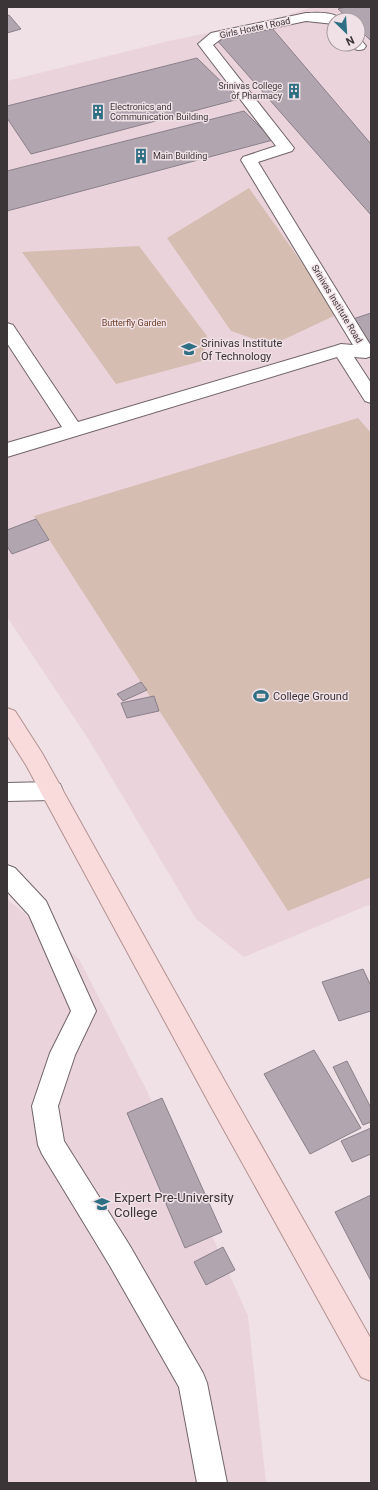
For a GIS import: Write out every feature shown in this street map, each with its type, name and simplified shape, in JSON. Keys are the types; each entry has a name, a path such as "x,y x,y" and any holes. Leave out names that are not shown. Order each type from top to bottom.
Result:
{"main road":[{"path":"7,718 34,759 52,791 218,1094 371,1367"}],"street":[{"name":"Girls Hoste l Road","path":"249,160 286,148 205,44 216,36 306,17 326,18"},
{"name":"Srinivas Institute Road","path":"249,160 369,351"},
{"path":"7,329 73,430"},
{"name":"Srinivas Institute Road","path":"7,450 341,350 369,351"},
{"path":"341,350 371,397"},
{"path":"7,792 52,791"},
{"path":"7,874 38,908 73,984 84,1012 63,1053 45,1106 51,1145 120,1256 193,1383 212,1483"}],"shaded area":[{"name":"Srinivas Institute Of Technology","path":"313,7 371,7 371,904 244,957 196,919 89,740 7,617 7,81 169,41 278,18"},
{"name":"Expert Pre-University College","path":"7,899 79,959 148,1093 248,1316 266,1483 7,1483"}],"green space":[{"path":"249,188 338,314 272,345 231,331 167,238"},
{"name":"Butterfly Garden","path":"139,246 207,336 202,361 116,384 22,252"},
{"name":"College Ground","path":"358,418 371,433 371,877 288,911 34,516"}],"building":[{"path":"346,7 371,7 371,41 366,36 366,12 341,12 338,9"},
{"path":"9,15 21,29 7,33 7,16"},
{"name":"Srinivas College of Pharmacy","path":"272,28 371,144 371,215 216,39"},
{"name":"Electronics and Communication Building","path":"197,58 239,99 31,154 7,118 7,106"},
{"name":"Main Building","path":"244,111 273,140 7,211 7,171"},
{"path":"371,313 371,344 353,319"},
{"path":"36,519 49,540 12,554 7,546 7,530"},
{"path":"141,682 147,690 123,701 117,694"},
{"path":"154,696 159,711 127,718 121,703"},
{"path":"363,969 371,986 371,1011 339,1021 322,982"},
{"path":"314,1050 361,1128 310,1154 264,1074"},
{"path":"347,1061 371,1108 371,1122 363,1125 333,1067"},
{"path":"162,1098 222,1232 185,1248 127,1113"},
{"path":"371,1128 371,1154 352,1162 341,1141"},
{"path":"371,1195 371,1281 335,1212"},
{"path":"223,1247 235,1270 206,1285 194,1262"}],"place":[{"name":"Srinivas College of Pharmacy","path":"294,91"},
{"name":"Electronics and Communication Building","path":"98,112"},
{"name":"Main Building","path":"141,156"},
{"name":"Srinivas Institute Of Technology","path":"189,349"},
{"name":"College Ground","path":"261,696"},
{"name":"Expert Pre-University College","path":"102,1204"}]}
